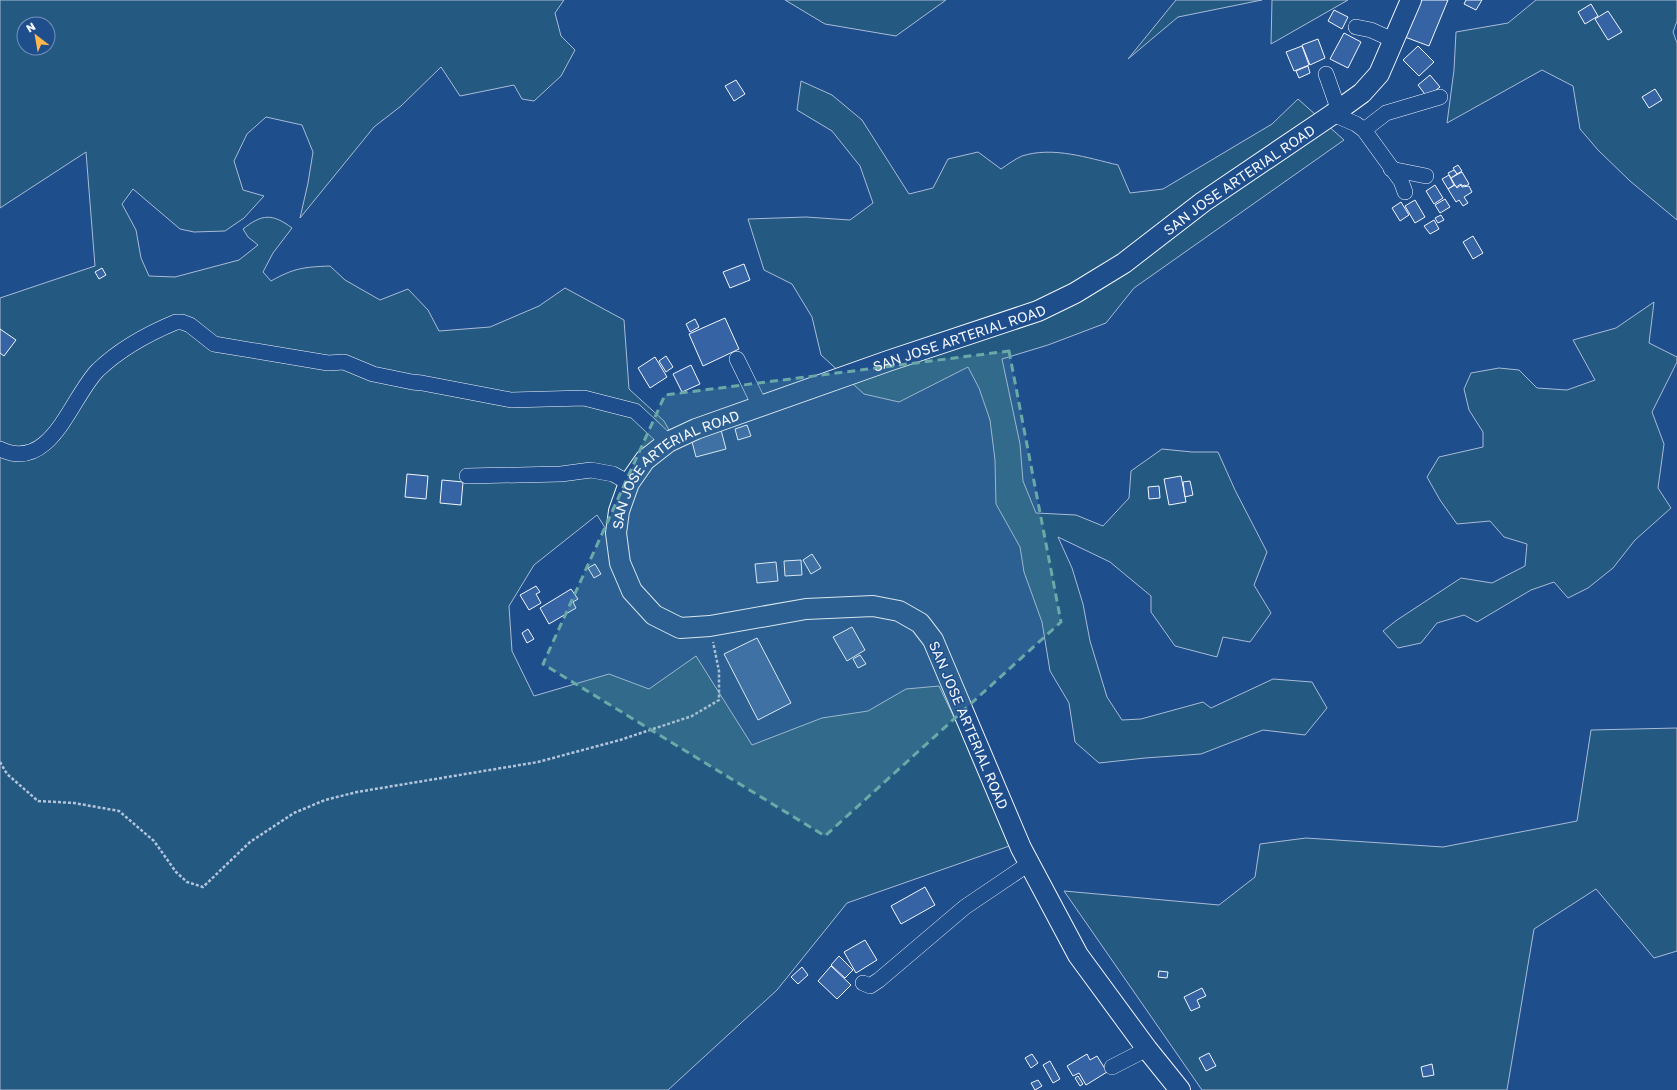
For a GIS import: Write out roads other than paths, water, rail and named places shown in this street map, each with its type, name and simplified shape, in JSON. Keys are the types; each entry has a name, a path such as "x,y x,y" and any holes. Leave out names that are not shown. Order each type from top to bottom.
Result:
{"main road":[{"name":"SAN JOSE ARTERIAL ROAD","path":"1180,1090 1147,1049 1078,955 1021,848 933,640 920,623 900,611 873,606 806,609 710,626 680,628 654,615 632,591 620,563 616,534 619,511 629,484 645,460 668,442 696,429 760,406 1038,311 1075,292 1124,263 1203,202 1336,113 1362,93 1378,74 1411,0"}],"street":[{"path":"1356,27 1371,30 1393,40"},
{"path":"1326,74 1336,113 1364,130 1400,181 1405,192"},
{"path":"1364,130 1386,113 1440,97"},
{"path":"1391,168 1426,176"},
{"path":"0,449 20,453 33,452 49,439 60,426 78,396 97,371 136,340 176,322 182,322 190,325 214,344 328,363 344,362 372,374 412,382 511,400 584,398 635,412 668,442"},
{"path":"737,359 760,406"},
{"path":"467,476 561,474 591,470 613,474 629,484"},
{"path":"863,983 870,986 879,980 965,907 1030,863"},
{"path":"1112,1067 1147,1049"}]}
